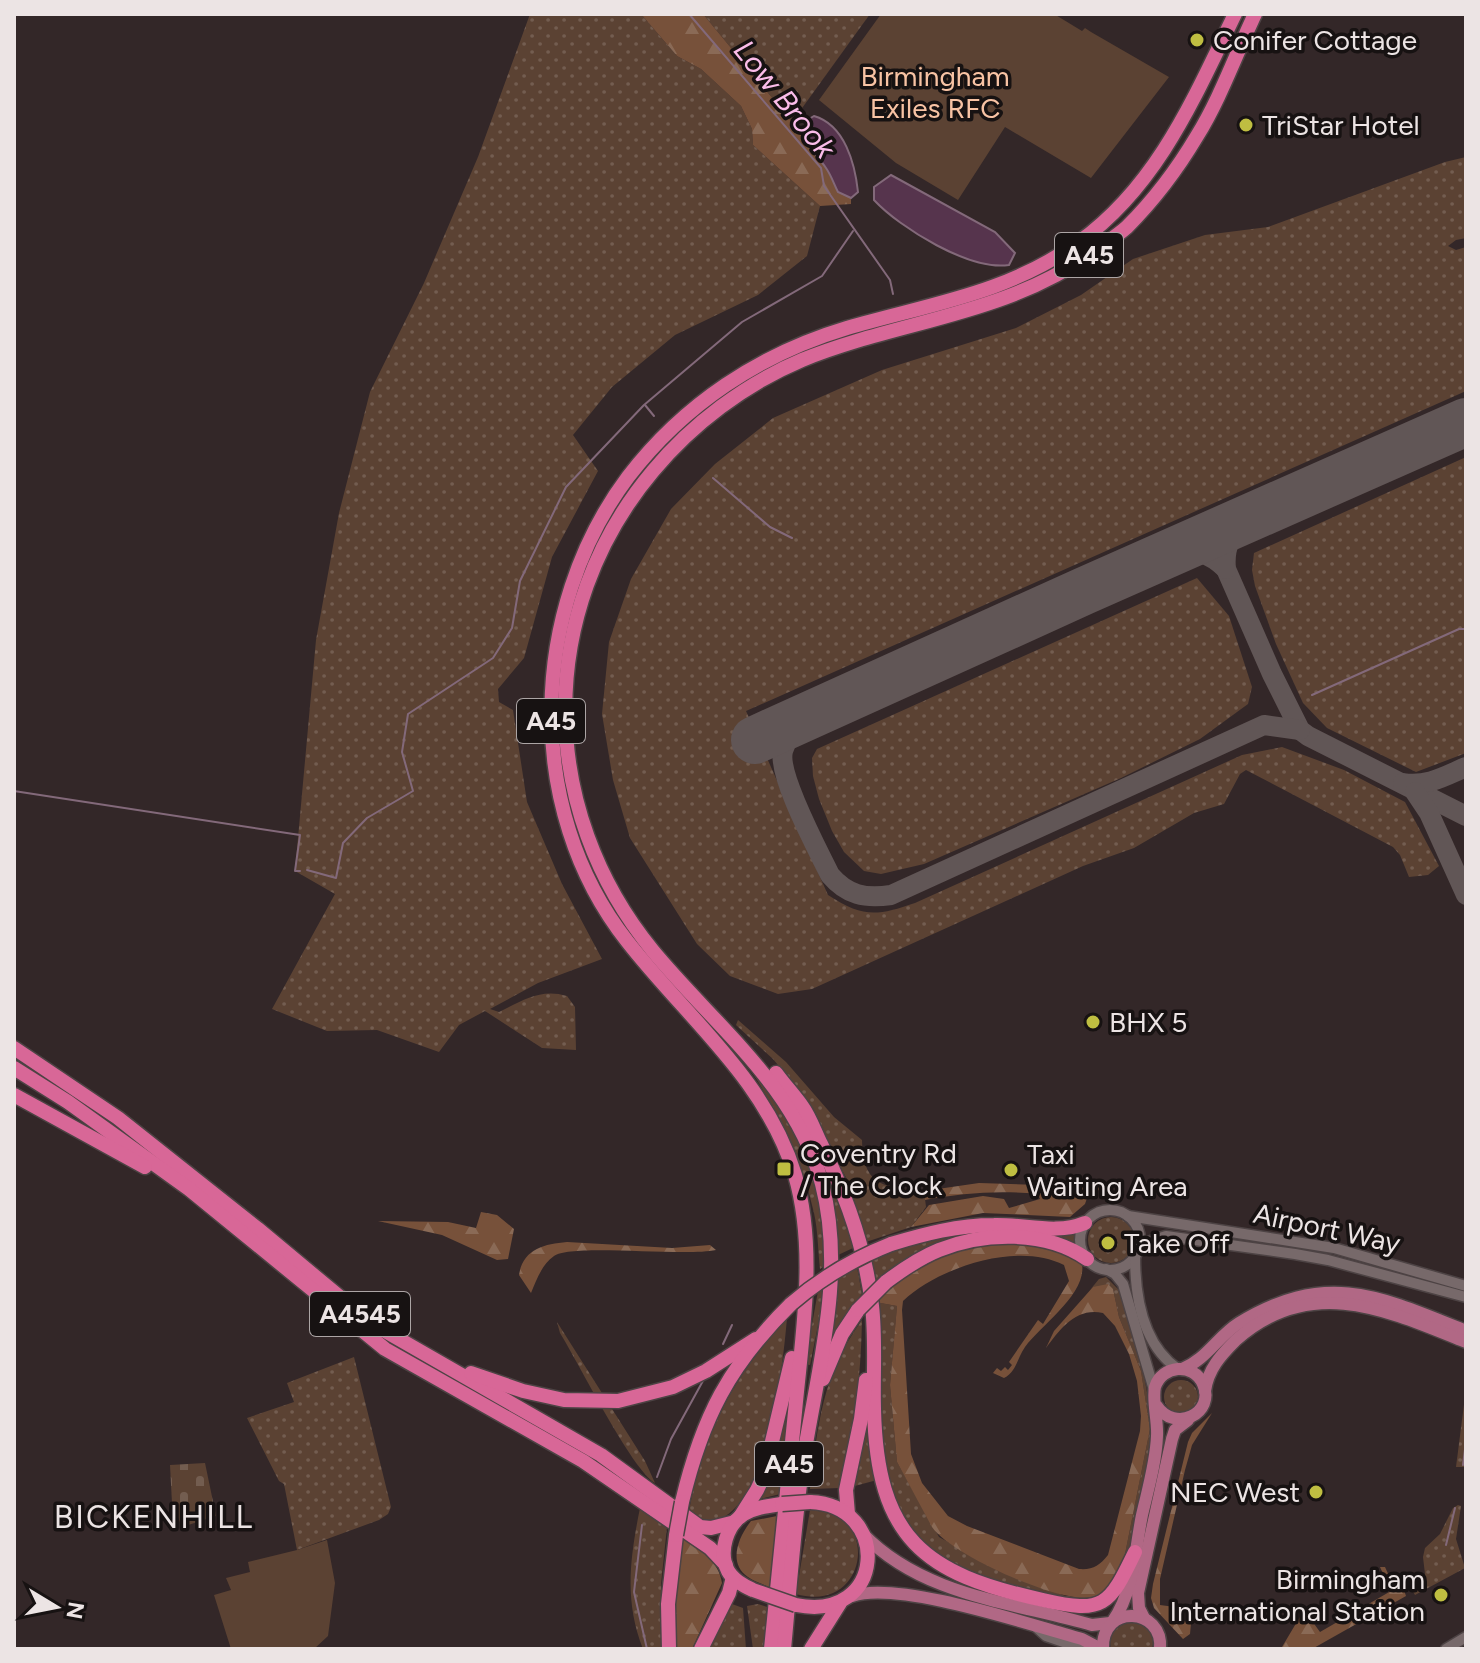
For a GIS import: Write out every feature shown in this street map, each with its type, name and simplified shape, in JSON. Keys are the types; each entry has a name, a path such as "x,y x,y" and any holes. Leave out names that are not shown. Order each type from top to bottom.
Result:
{"highway":[{"name":"A45","path":"771,1649 804,1316 806,1240 799,1192 786,1150 770,1115 744,1076 622,935 579,857 554,767 551,732 556,639 571,587 594,530 625,480 658,440 716,390 748,369 796,347 847,329 969,297 1047,263 1082,241 1124,202 1182,124 1235,14"},
{"name":"A45","path":"784,1649 802,1472 833,1264 829,1216 821,1179 802,1128 768,1076 650,948 604,876 576,805 568,764 565,708 570,647 577,613 603,544 653,470 698,425 730,401 801,361 870,337 980,308 1027,291 1072,267 1124,230 1154,196 1198,135 1255,14"},
{"path":"713,1016 775,1072 804,1108 844,1189 866,1271 861,1419 846,1490 848,1514"},
{"name":"A4545","path":"14,1048 118,1118 371,1323 601,1455 700,1527 711,1528 737,1519"},
{"name":"A4545","path":"14,1068 80,1111 207,1204 385,1349 583,1461 710,1548 730,1571"},
{"path":"14,1095 55,1115 207,1204"},
{"path":"669,1649 668,1604 676,1535 691,1467 709,1416 756,1339 813,1285 843,1266 891,1244 968,1227 1009,1225 1064,1230 1085,1223"},
{"path":"791,1573 824,1378 842,1334 886,1282 938,1250 985,1239 1029,1238 1052,1242 1074,1250 1087,1259"},
{"path":"701,1649 729,1593 730,1571 725,1541 757,1490 776,1431 806,1273"},
{"path":"865,1309 876,1449 882,1481 900,1525 926,1555 949,1571 983,1586 1080,1607 1096,1604 1112,1594 1135,1552"},
{"name":"A4545","path":"436,1362 523,1391 564,1400 618,1401 673,1387 706,1371 756,1339"},
{"path":"737,1519 756,1509 810,1502 833,1505 848,1514 863,1534 867,1565 864,1577 822,1628 811,1649"},
{"path":"730,1571 753,1590 796,1605 817,1608 846,1599"}],"main road":[{"path":"846,1599 887,1592 919,1596 1089,1641 1102,1649 1103,1638 1127,1593 1156,1447 1154,1390 1160,1378 1195,1364 1233,1327 1260,1311 1301,1295 1326,1291 1390,1301 1466,1331"},
{"path":"1160,1649 1156,1629 1144,1618 1139,1608 1138,1593 1175,1430 1203,1405 1211,1369 1223,1354 1245,1332 1268,1317 1309,1305 1345,1302 1369,1306 1466,1342"},
{"path":"1180,1369 1195,1374 1205,1391"},
{"path":"1156,1405 1172,1419 1193,1416"},
{"path":"863,1534 894,1562 943,1586 1092,1625 1127,1616 1144,1618"}],"street":[{"path":"1154,1390 1123,1284 1115,1274 1087,1259 1080,1242 1085,1223 1100,1212 1113,1210 1128,1216 1139,1233 1136,1280 1146,1325 1164,1357 1180,1369"},
{"name":"Airport Way","path":"1128,1216 1334,1248 1466,1286"},
{"name":"Airport Way","path":"1137,1252 1145,1243 1166,1236 1195,1239 1328,1260 1466,1297"},
{"path":"1106,1269 1118,1269 1137,1252"},
{"path":"1439,1290 1466,1304"},
{"path":"1034,1626 1046,1636 1084,1649"},
{"path":"1446,1649 1466,1637"},
{"path":"1460,1649 1466,1645"}],"green space":[{"path":"530,14 641,14 677,56 701,69 741,106 752,129 753,145 820,206 807,256 758,295 675,335 612,387 573,435 598,471 552,557 524,658 498,689 499,702 513,710 527,802 562,884 602,959 538,983 490,1009 499,1012 540,994 567,996 575,1007 576,1050 542,1048 485,1011 459,1025 439,1052 377,1030 327,1031 272,1009 335,894 295,871 316,640 339,513 370,392 424,283 478,157"},
{"path":"641,14 703,14 792,122 829,172 838,192 851,198 851,204 820,206 753,145 752,129 741,106 701,69 677,56"},
{"path":"703,14 870,14 792,122"},
{"name":"Birmingham Exiles RFC","path":"881,14 1054,14 1082,31 1085,28 1169,77 1091,178 1005,127 958,200 896,163 819,100"},
{"path":"1466,157 1466,238 1448,246 1456,250 1466,247 1466,391 746,711 828,895 861,911 880,912 915,903 1242,755 1282,747 1344,770 1405,802 1439,866 1428,875 1409,877 1400,855 1393,847 1246,770 1240,774 1224,804 1194,813 1134,848 1083,866 812,989 778,994 730,976 697,944 630,838 613,780 602,714 609,642 631,579 671,509 715,464 773,418 882,370 1016,328 1081,295 1133,259 1205,235 1268,227"},
{"path":"1466,457 1466,753 1416,772 1327,728 1303,703 1276,644 1255,586 1252,570 1254,553"},
{"path":"1197,578 1229,616 1252,687 1248,704 1200,739 1121,778 924,864 881,874 864,871 844,852 819,799 812,758 817,749"},
{"path":"738,1020 786,1062 834,1117 862,1140 866,1167 878,1182 924,1191 926,1207 911,1227 866,1242 850,1185 802,1094 773,1059 736,1025"},
{"path":"753,1068 788,1120 816,1180 827,1264 820,1269 815,1220 803,1175 780,1121 751,1070"},
{"path":"811,1129 853,1248 838,1255 835,1214"},
{"path":"979,1183 1102,1187 1070,1217 983,1213 911,1227 929,1205 983,1196 1004,1199 1009,1208 1040,1199 1038,1194 995,1192 925,1200 924,1191"},
{"path":"481,1212 497,1215 514,1229 508,1259 497,1260 442,1235 378,1221 448,1222 476,1228"},
{"path":"1111,1217 1127,1224 1134,1240 1127,1256 1111,1263 1095,1256 1088,1240 1095,1224"},
{"path":"960,1231 1076,1232 1076,1247 1065,1242 880,1282 877,1280 873,1284 869,1259 892,1248"},
{"path":"567,1242 672,1248 710,1245 716,1250 565,1252 546,1263 531,1293 519,1275 525,1259 543,1246"},
{"path":"997,1242 1051,1245 1082,1264 1082,1275 1070,1298 1032,1338 1014,1368 1004,1378 993,1373 997,1368 1001,1371 1005,1367 1008,1370 1012,1365 1009,1362 1038,1320 1043,1324 1069,1281 1064,1265 1045,1258 1024,1256 980,1261 937,1278 903,1301 911,1454 922,1483 948,1516 1079,1569 1092,1568 1102,1562 1108,1555 1140,1431 1137,1381 1129,1354 1115,1326 1103,1313 1077,1316 1063,1327 1046,1348 1054,1331 1093,1287 1108,1284 1113,1289 1119,1317 1141,1371 1150,1429 1121,1574 1106,1595 1083,1598 1054,1593 1016,1579 956,1548 932,1527 897,1462 890,1385 897,1306 875,1302 901,1279 930,1261 963,1249"},
{"path":"857,1267 862,1294 852,1306 825,1359 837,1278"},
{"path":"1106,1277 1121,1289 1145,1381 1153,1427 1125,1570 1121,1574 1150,1429 1141,1371 1119,1317 1113,1289 1093,1287 1090,1290 1099,1279"},
{"path":"826,1285 810,1365 805,1364 818,1291"},
{"path":"875,1302 897,1306 890,1385 897,1462 939,1537 991,1566 1065,1596 1103,1599 1061,1603 942,1564 903,1523 883,1466"},
{"path":"787,1318 770,1429 750,1487 735,1508 718,1520 708,1522 688,1518 701,1461 722,1410 750,1363"},
{"path":"862,1320 856,1405 840,1488 810,1489 819,1421 830,1381 838,1360"},
{"path":"557,1322 645,1461 655,1483 645,1474 620,1437 560,1333"},
{"path":"354,1357 391,1507 388,1514 379,1520 297,1550 284,1484 279,1481 247,1418 294,1402 287,1383"},
{"path":"1181,1380 1193,1385 1198,1397 1193,1409 1181,1414 1169,1409 1164,1397 1169,1385"},
{"path":"871,1381 877,1480 851,1487"},
{"path":"1466,1389 1466,1467 1456,1467"},
{"path":"790,1399 780,1494 760,1499 772,1468"},
{"path":"1212,1413 1192,1445 1160,1579 1160,1605 1182,1608 1180,1620 1191,1623 1190,1634 1183,1639 1154,1608 1151,1598 1188,1442 1192,1433"},
{"path":"205,1463 216,1516 182,1527 172,1503 170,1465"},
{"path":"1461,1506 1456,1539 1465,1568 1415,1595 1409,1584 1425,1574 1425,1548 1440,1534 1453,1508"},
{"path":"640,1508 667,1527 661,1584 662,1649 643,1649 633,1614 632,1562"},
{"path":"810,1510 829,1513 845,1522 854,1535 858,1550 856,1566 849,1581 836,1591 818,1597 796,1594"},
{"path":"777,1516 771,1588 750,1579 742,1571 737,1549 751,1521"},
{"path":"684,1536 713,1562 722,1583 692,1649 675,1649 676,1571"},
{"path":"327,1540 335,1583 328,1636 314,1649 231,1649 214,1595 231,1590 226,1578 250,1572 248,1562"},
{"path":"1380,1567 1385,1567 1395,1589 1403,1587 1406,1596 1312,1649 1282,1647 1304,1610 1320,1632 1391,1591"},
{"path":"732,1604 743,1608 746,1649 708,1649"},
{"path":"758,1604 767,1607 764,1649 753,1649 747,1606"},
{"path":"1133,1620 1149,1631 1153,1639 1152,1649 1111,1649 1112,1633"}],"shaded area":[{"path":"814,116 834,128 851,158 858,192 851,198 838,192 807,141 806,121"},
{"path":"891,175 995,232 1015,253 1009,265 993,265 956,254 901,223 874,200 874,187"}],"waterway":[{"name":"Low Brook","path":"689,14 821,168 824,186 890,280 893,294"},
{"path":"307,870 336,878 343,843 367,818 413,791 402,752 408,714 493,658 512,628 520,581 566,487 644,405 742,322 822,276 853,231"},
{"path":"645,405 654,416"},
{"path":"713,478 770,527 792,538"},
{"name":"Low Brook","path":"1312,695 1459,629 1466,629"},
{"path":"14,791 300,835 295,871 300,871"},
{"path":"723,1344 732,1325"},
{"path":"657,1477 671,1439 704,1379"},
{"path":"1463,1465 1466,1441"},
{"path":"1446,1545 1455,1508"},
{"path":"642,1525 634,1592 647,1649"}],"taxiway":[{"path":"1243,522 1228,543 1226,569 1300,730 1466,816"},
{"path":"1170,554 1201,553 1226,569"},
{"path":"810,716 785,745 783,762 786,777 830,875 850,891 873,896 891,895 1264,725 1300,730"},
{"path":"1403,783 1428,782 1466,767"},
{"path":"1415,792 1429,813 1466,895"}],"runway":[{"path":"755,740 1466,422"}],"place":[{"name":"Conifer Cottage","path":"1197,40"},
{"name":"TriStar Hotel","path":"1246,125"},
{"name":"BHX 5","path":"1093,1022"},
{"name":"Coventry Rd / The Clock","path":"784,1169"},
{"name":"Taxi Waiting Area","path":"1011,1170"},
{"name":"Take Off","path":"1108,1243"},
{"name":"NEC West","path":"1316,1492"},
{"name":"Birmingham International Station","path":"1441,1595"}],"district":[{"name":"BICKENHILL","path":"154,1517"}]}
